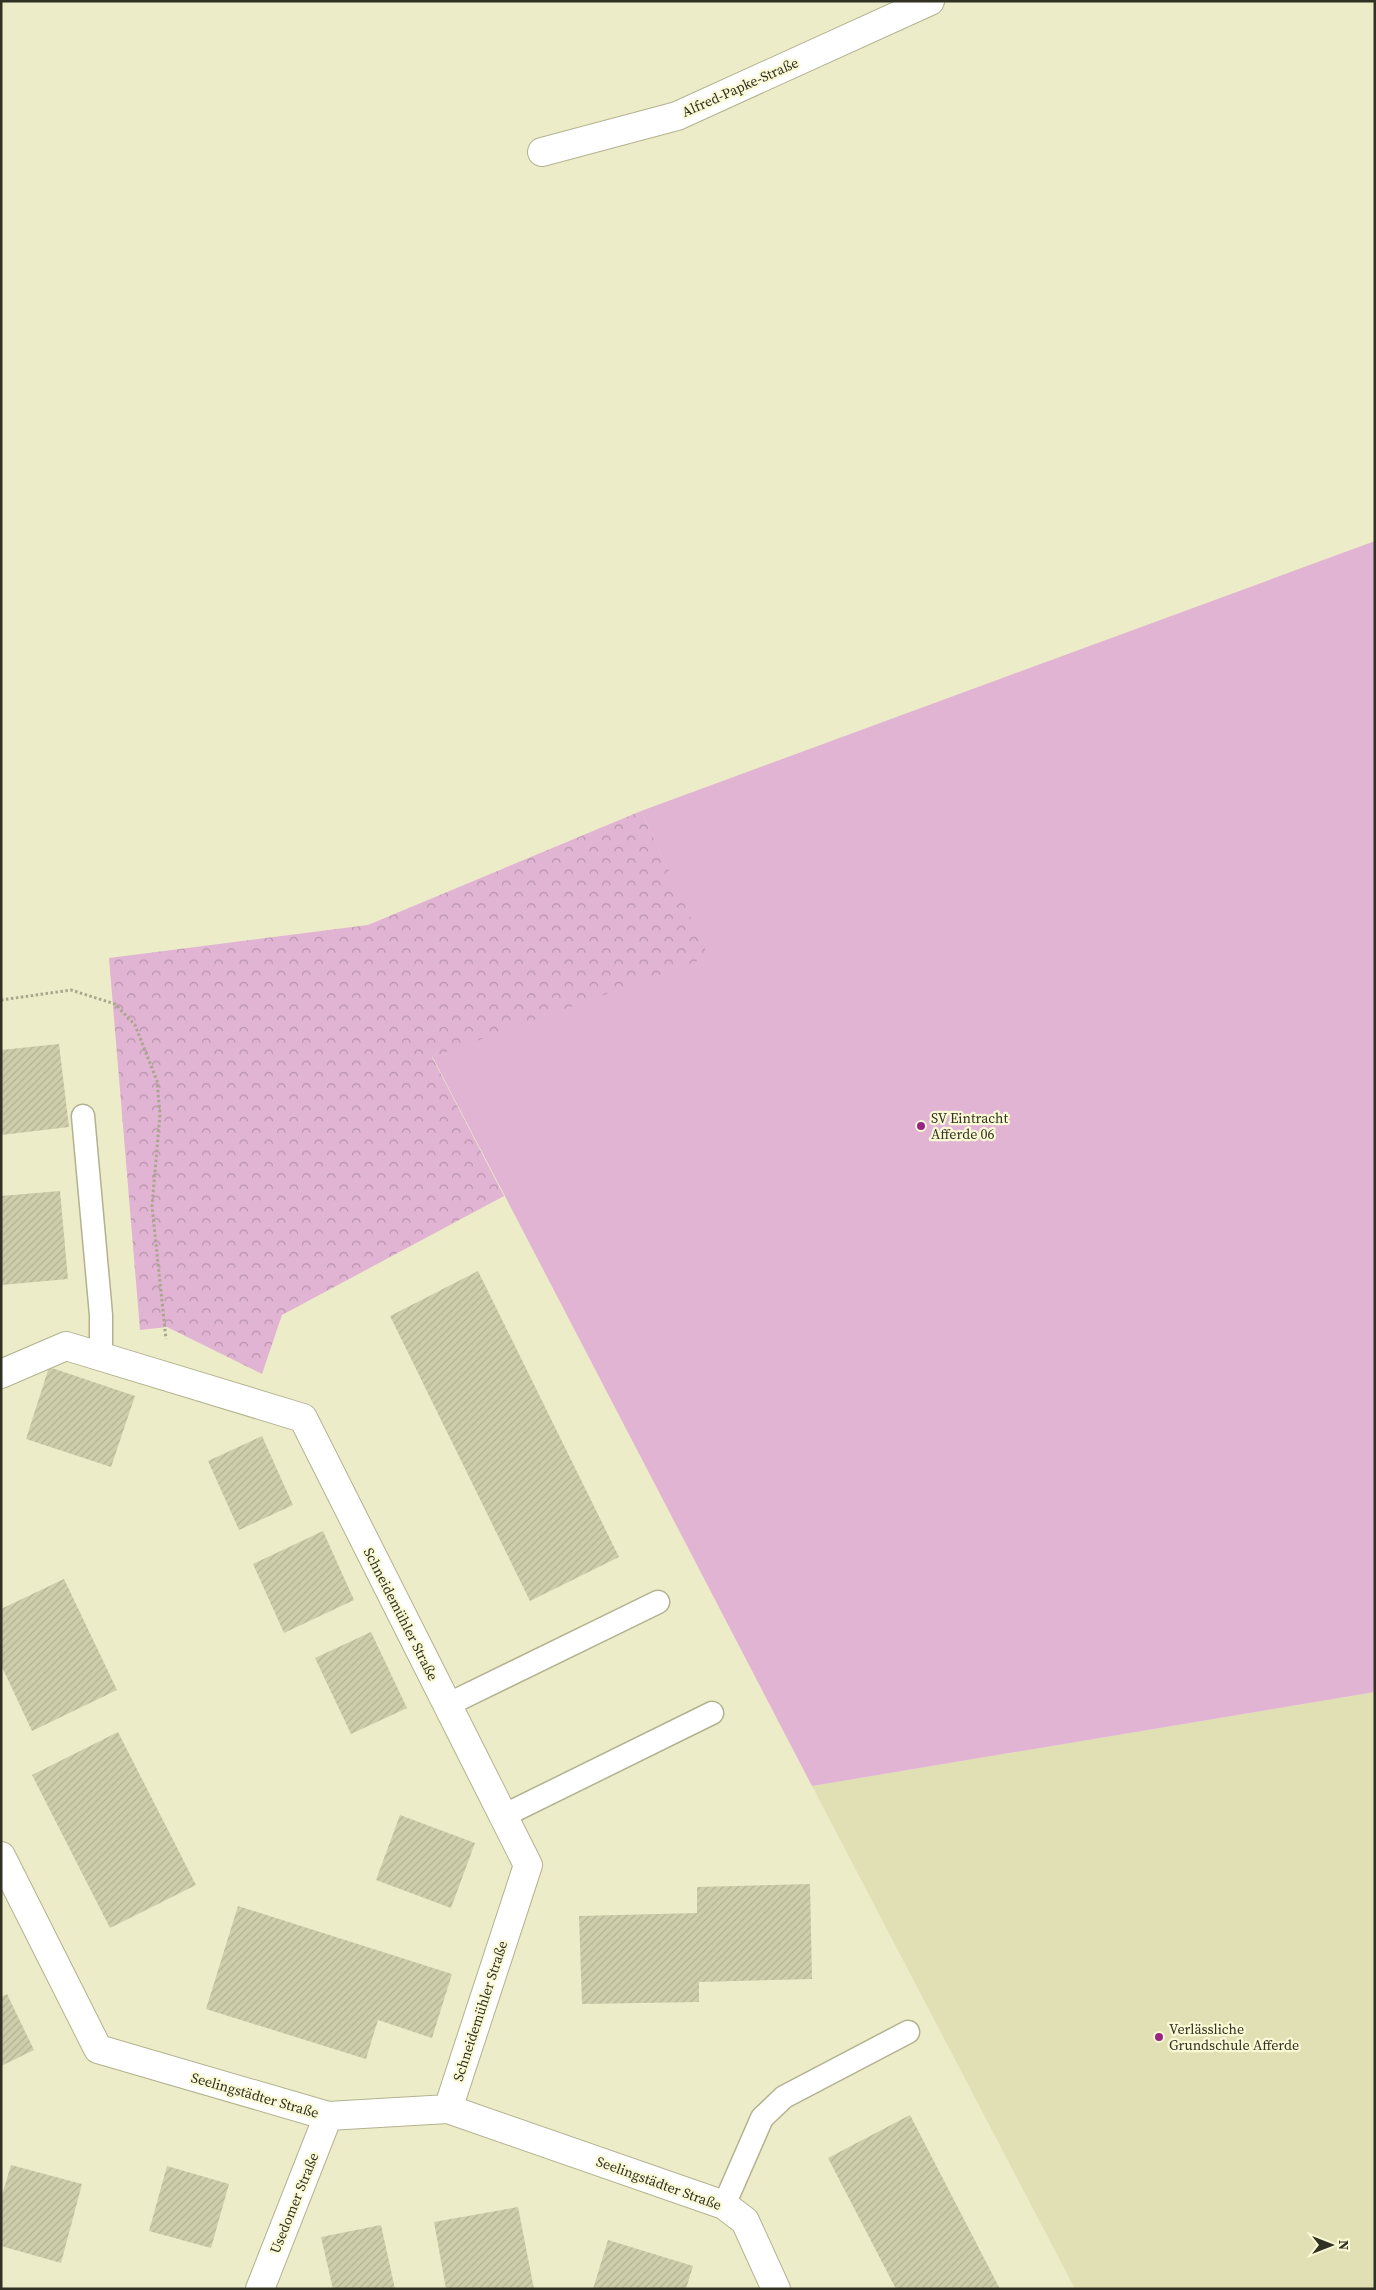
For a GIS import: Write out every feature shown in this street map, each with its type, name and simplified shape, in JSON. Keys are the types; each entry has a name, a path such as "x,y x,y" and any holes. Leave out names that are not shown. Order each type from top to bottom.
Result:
{"street":[{"name":"Alfred-Papke-Straße","path":"542,152 677,116 930,1"},
{"name":"Schneidemühler Straße","path":"1,1374 66,1346 303,1418 528,1865 448,2108"},
{"name":"Seelingstädter Straße","path":"1,1856 98,2049 328,2116 448,2108 724,2205 745,2221 776,2289"},
{"name":"Usedomer Straße","path":"260,2289 328,2116"}],"lane":[{"path":"83,1116 101,1315 101,1357"},
{"path":"447,1705 658,1602"},
{"path":"503,1816 712,1713"},
{"path":"724,2205 762,2118 778,2102 784,2097 908,2032"}],"path":[{"path":"1,1000 71,990 115,1004 135,1025 157,1081 160,1114 152,1206 170,1378"}],"shaded area":[{"name":"Verlässliche Grundschule Afferde","path":"1375,1692 1375,2289 1075,2289 812,1786"}],"green space":[{"name":"SV Eintracht Afferde 06","path":"1375,541 1375,1692 812,1786 432,1056 708,957 641,811"},
{"path":"641,811 709,957 432,1057 504,1196 282,1315 262,1374 167,1327 140,1330 109,958 368,925"}],"building":[{"path":"59,1044 69,1127 1,1135 1,1050"},
{"path":"60,1191 68,1279 1,1285 1,1196"},
{"path":"478,1271 619,1557 530,1601 390,1316"},
{"path":"49,1367 135,1396 111,1467 26,1439"},
{"path":"262,1436 293,1505 239,1530 208,1461"},
{"path":"323,1531 354,1600 284,1633 253,1564"},
{"path":"64,1579 117,1690 32,1731 1,1665 1,1609"},
{"path":"371,1632 407,1708 351,1734 315,1658"},
{"path":"118,1732 196,1885 110,1928 32,1775"},
{"path":"400,1815 475,1843 451,1908 376,1880"},
{"path":"810,1884 812,1979 699,1982 699,2002 582,2004 579,1916 697,1913 697,1887"},
{"path":"238,1906 452,1974 432,2038 378,2020 366,2059 206,2009"},
{"path":"7,1994 34,2050 1,2066 1,1997"},
{"path":"910,2115 1000,2289 896,2289 828,2158"},
{"path":"11,2165 82,2184 61,2263 1,2246 1,2199"},
{"path":"167,2166 229,2184 211,2248 149,2231"},
{"path":"518,2207 534,2289 446,2289 434,2222"},
{"path":"381,2225 395,2289 333,2289 321,2237"},
{"path":"608,2240 693,2266 686,2289 593,2289"}],"place":[{"name":"SV Eintracht Afferde 06","path":"921,1126"},
{"name":"Verlässliche Grundschule Afferde","path":"1159,2037"}]}
